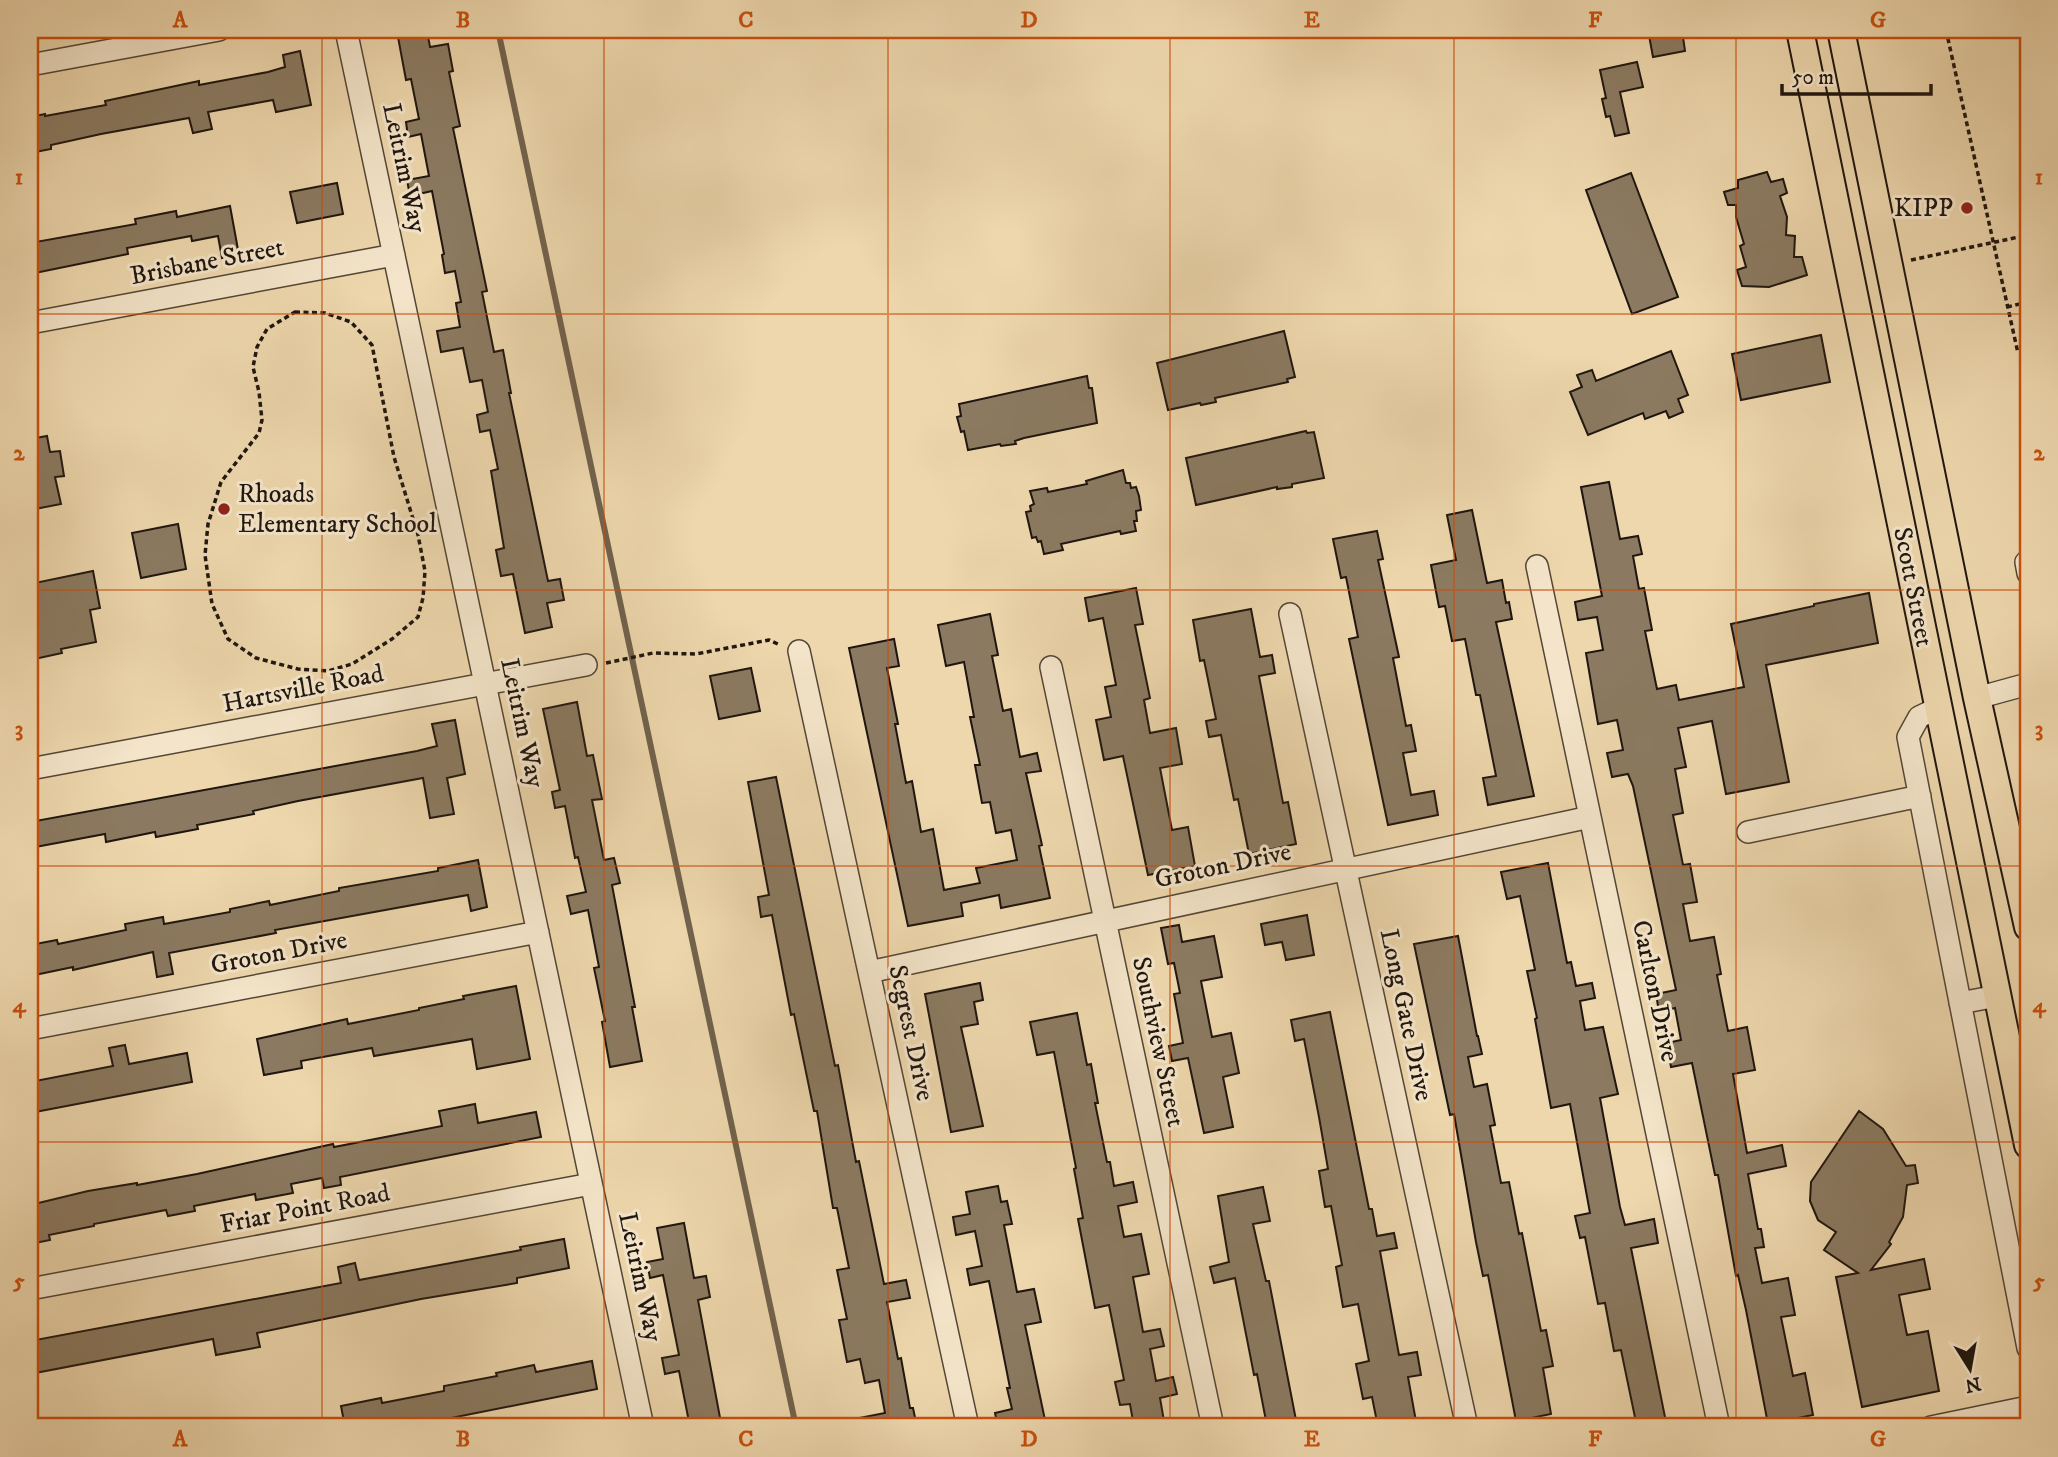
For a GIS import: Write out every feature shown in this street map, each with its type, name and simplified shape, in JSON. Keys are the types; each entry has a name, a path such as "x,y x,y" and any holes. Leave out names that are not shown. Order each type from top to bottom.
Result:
{"main road":[{"name":"Scott Street","path":"1800,30 2028,1145"},
{"name":"Scott Street","path":"1841,30 1977,698 2028,927"},
{"path":"1813,94 1852,87"},
{"path":"1938,708 1977,698"}],"street":[{"path":"30,65 219,30"},
{"name":"Leitrim Way","path":"346,30 643,1427"},
{"name":"Brisbane Street","path":"30,323 394,255"},
{"path":"2028,561 2028,573"},
{"name":"Carlton Drive","path":"1537,566 1719,1427"},
{"name":"Long Gate Drive","path":"1290,614 1467,1427"},
{"name":"Segrest Drive","path":"799,651 968,1427"},
{"name":"Hartsville Road","path":"30,769 586,665"},
{"name":"Southview Street","path":"1051,667 1213,1427"},
{"path":"1977,698 2028,684"},
{"path":"1938,708 1919,718 1908,737 2028,1348"},
{"path":"1748,832 1920,796"},
{"name":"Groton Drive","path":"869,972 1590,817"},
{"name":"Groton Drive","path":"30,1029 538,932"},
{"path":"1960,1003 1997,996"},
{"name":"Friar Point Road","path":"30,1289 592,1184"},
{"path":"1931,1427 2028,1407"}],"path":[{"path":"1946,30 2018,353"},
{"path":"1948,36 1975,30"},
{"path":"1908,261 2028,235"},
{"path":"2007,307 2028,302"},
{"path":"295,312 326,313 351,322 372,345 394,457 418,535 425,572 418,617 392,639 352,664 328,671 298,669 256,658 228,639 212,604 205,555 208,524 221,482 259,433 262,420 260,392 253,368 257,347 267,328 295,312"},
{"path":"611,662 653,653 696,654 769,640 778,642 788,653 799,651"}],"building":[{"path":"1648,30 1682,30 1685,51 1653,57"},
{"path":"427,31 430,47 448,44 453,71 449,72 460,126 453,128 487,291 482,292 494,352 503,350 509,393 548,581 560,579 564,600 547,603 552,627 525,633 513,574 501,576 496,550 504,548 491,471 498,469 490,430 480,432 477,415 488,412 482,380 470,382 463,348 441,352 437,331 460,327 456,303 461,302 455,271 445,273 432,191 410,196 407,180 429,176 421,134 408,137 406,122 419,119 411,79 406,80 398,37"},
{"path":"300,51 311,105 276,112 273,100 208,112 212,129 193,133 189,118 51,145 51,149 30,153 30,117 106,105 105,101 199,81 199,85 268,72 285,67 283,55"},
{"path":"1637,62 1643,87 1620,92 1629,133 1615,136 1610,116 1606,117 1602,99 1606,98 1600,70"},
{"path":"1767,172 1771,182 1783,179 1787,193 1780,196 1787,217 1786,235 1795,236 1794,257 1802,257 1807,275 1769,287 1742,286 1737,270 1746,267 1740,246 1744,244 1736,217 1736,205 1728,205 1724,192 1738,188 1738,180"},
{"path":"1631,173 1678,297 1632,314 1586,190"},
{"path":"337,183 343,214 297,223 290,192"},
{"path":"230,206 239,255 222,258 218,236 192,241 191,236 127,248 128,254 30,274 30,243 136,224 135,219 176,211 177,217"},
{"path":"1284,331 1295,377 1287,379 1288,382 1215,398 1216,402 1168,410 1157,363"},
{"path":"1821,335 1830,382 1741,400 1732,354"},
{"path":"1671,351 1688,395 1678,399 1683,412 1669,418 1666,411 1645,419 1643,413 1588,435 1570,392 1582,387 1577,375 1592,370 1596,381"},
{"path":"1087,376 1089,388 1092,388 1097,423 1024,438 1015,441 1016,444 968,450 964,431 961,432 957,417 961,416 959,404"},
{"path":"1306,431 1314,432 1324,478 1292,484 1292,487 1277,487 1196,505 1186,458"},
{"path":"47,436 50,452 60,451 64,476 55,477 61,504 30,510 30,439"},
{"path":"1123,470 1126,483 1130,483 1131,488 1136,487 1139,496 1141,510 1136,511 1136,531 1121,534 1120,531 1061,544 1063,550 1044,554 1041,541 1038,542 1036,537 1032,538 1026,512 1031,511 1030,506 1034,504 1030,491 1047,488 1048,492 1087,484 1086,481"},
{"path":"1609,482 1620,539 1638,536 1642,554 1633,556 1639,589 1644,588 1652,630 1645,631 1657,689 1676,685 1679,700 1744,687 1731,624 1814,604 1869,593 1878,643 1766,665 1789,782 1726,794 1712,721 1678,728 1686,767 1675,769 1683,813 1673,815 1683,865 1690,864 1697,902 1683,904 1690,941 1714,937 1721,974 1717,975 1728,1031 1747,1027 1755,1070 1733,1074 1747,1153 1782,1145 1786,1166 1748,1174 1764,1247 1755,1248 1762,1283 1788,1278 1795,1315 1781,1317 1793,1376 1805,1373 1813,1415 1768,1424 1746,1310 1738,1275 1736,1276 1718,1175 1715,1175 1692,1063 1671,1067 1667,1043 1681,1040 1675,1008 1659,1012 1656,994 1676,990 1633,786 1628,774 1612,777 1607,753 1623,750 1617,720 1598,724 1586,653 1603,650 1597,617 1578,620 1575,602 1602,596 1581,487"},
{"path":"1472,510 1487,583 1502,580 1506,603 1509,602 1512,619 1496,622 1534,796 1488,805 1483,778 1496,776 1480,695 1476,695 1465,639 1452,641 1445,606 1439,607 1431,565 1456,560 1447,515"},
{"path":"178,524 186,569 141,578 132,533"},
{"path":"1377,531 1383,559 1378,560 1399,657 1393,658 1406,726 1411,725 1416,751 1403,753 1411,795 1434,791 1438,815 1388,825 1349,639 1358,637 1346,577 1341,578 1333,539"},
{"path":"93,571 100,608 90,610 96,642 61,649 62,653 30,660 30,584"},
{"path":"1136,588 1143,624 1135,625 1150,698 1144,700 1150,733 1176,728 1182,764 1160,768 1172,830 1188,827 1195,866 1148,875 1123,756 1104,760 1096,720 1111,717 1105,687 1116,685 1103,618 1089,621 1085,598"},
{"path":"1251,609 1260,657 1272,655 1275,673 1259,676 1283,803 1288,802 1296,844 1249,854 1238,799 1234,800 1221,735 1209,737 1206,721 1216,719 1204,660 1200,661 1193,620"},
{"path":"990,614 998,655 992,656 1003,711 1011,709 1020,757 1037,753 1041,771 1026,773 1042,845 1039,846 1050,898 1001,908 999,895 961,903 963,916 908,926 849,648 894,639 899,666 887,668 906,783 912,781 921,832 933,829 944,890 980,883 976,868 1017,860 1011,830 996,833 990,802 982,803 975,765 980,765 970,717 974,717 964,662 946,666 938,625"},
{"path":"751,668 760,711 719,719 710,676"},
{"path":"577,702 587,756 593,755 602,799 592,800 604,860 614,858 620,883 612,885 635,1007 632,1007 642,1061 610,1067 602,1022 605,1021 594,968 599,967 588,910 571,914 567,896 586,892 578,857 575,858 565,806 555,808 552,792 560,790 543,709"},
{"path":"455,720 465,774 447,778 454,814 430,818 423,778 298,801 253,811 254,814 197,825 198,829 156,837 155,832 106,842 105,834 30,848 30,822 417,751 437,746 432,724"},
{"path":"776,777 835,1066 838,1065 856,1162 859,1161 884,1284 906,1280 910,1298 887,1302 898,1359 901,1358 910,1408 913,1408 917,1427 855,1427 854,1419 885,1413 879,1380 865,1383 860,1359 847,1362 839,1320 847,1319 837,1270 849,1268 837,1208 833,1208 817,1111 814,1111 794,1014 791,1015 772,915 761,917 758,897 769,895 748,782"},
{"path":"478,860 487,907 471,911 468,895 275,930 276,933 169,953 173,974 157,977 153,952 73,970 73,967 30,976 30,945 57,940 58,944 126,930 125,924 163,917 164,924 230,912 230,909 269,901 270,905 339,891 339,888 438,871 438,868"},
{"path":"1548,863 1567,963 1571,962 1576,986 1592,983 1595,998 1580,1001 1585,1030 1603,1027 1618,1094 1600,1098 1625,1225 1654,1219 1658,1243 1631,1248 1667,1427 1637,1427 1621,1350 1614,1351 1605,1303 1598,1304 1585,1237 1580,1238 1575,1216 1590,1213 1570,1104 1551,1108 1527,971 1535,970 1520,896 1507,899 1501,872"},
{"path":"1307,915 1314,955 1286,960 1282,942 1265,945 1261,924"},
{"path":"1179,925 1182,942 1214,936 1222,977 1201,981 1212,1037 1231,1033 1239,1073 1223,1077 1233,1127 1204,1133 1188,1058 1172,1061 1169,1046 1183,1043 1174,994 1180,993 1174,963 1168,964 1161,928"},
{"path":"1458,936 1482,1054 1468,1057 1474,1087 1487,1084 1495,1125 1490,1126 1501,1183 1509,1182 1541,1331 1546,1330 1553,1366 1543,1368 1551,1414 1516,1421 1488,1275 1483,1276 1476,1242 1454,1114 1450,1115 1414,944"},
{"path":"980,983 983,1000 974,1002 978,1024 961,1027 983,1126 951,1132 925,994"},
{"path":"516,986 530,1059 477,1069 472,1039 374,1056 372,1048 301,1061 302,1068 264,1075 257,1039 347,1019 348,1024 419,1010 464,999 463,996"},
{"path":"1330,1012 1369,1209 1372,1209 1377,1236 1394,1233 1397,1248 1380,1251 1399,1355 1417,1352 1421,1375 1408,1377 1417,1427 1378,1427 1372,1397 1363,1399 1356,1364 1369,1361 1358,1304 1343,1307 1336,1267 1342,1265 1331,1206 1325,1207 1319,1171 1328,1169 1319,1117 1304,1039 1295,1041 1291,1020"},
{"path":"1077,1013 1087,1065 1091,1064 1098,1103 1095,1103 1114,1186 1133,1182 1137,1202 1118,1206 1124,1237 1141,1234 1149,1274 1133,1277 1143,1332 1160,1329 1164,1346 1150,1349 1156,1381 1173,1377 1177,1394 1160,1398 1165,1427 1134,1427 1130,1404 1120,1405 1115,1382 1124,1380 1109,1305 1095,1308 1078,1219 1083,1218 1074,1169 1076,1168 1054,1052 1037,1055 1030,1022"},
{"path":"125,1045 129,1064 187,1053 192,1082 30,1113 30,1082 113,1066 109,1048"},
{"path":"475,1104 478,1123 536,1112 541,1137 340,1177 341,1185 324,1188 322,1178 291,1184 293,1193 256,1200 255,1194 194,1206 195,1211 168,1216 166,1210 94,1224 49,1235 50,1240 30,1244 30,1205 88,1191 197,1174 333,1144 334,1147 442,1126 439,1111"},
{"path":"1859,1111 1883,1129 1906,1166 1915,1165 1918,1183 1907,1185 1903,1217 1889,1242 1891,1244 1871,1270 1924,1259 1930,1289 1899,1295 1907,1335 1928,1331 1939,1391 1862,1407 1836,1277 1858,1273 1824,1250 1836,1232 1818,1220 1810,1201 1811,1182"},
{"path":"998,1186 1001,1202 1007,1201 1012,1224 1004,1225 1017,1292 1034,1289 1041,1322 1025,1325 1045,1420 1008,1427 998,1427 995,1413 1012,1409 989,1281 970,1285 967,1269 982,1266 975,1231 956,1235 953,1217 970,1214 966,1192"},
{"path":"1263,1187 1270,1221 1253,1224 1266,1281 1269,1281 1296,1420 1267,1426 1235,1278 1214,1283 1210,1267 1229,1262 1218,1196"},
{"path":"684,1223 694,1278 706,1276 710,1297 698,1300 721,1423 701,1427 690,1427 679,1371 665,1374 662,1358 679,1355 663,1275 650,1278 647,1262 663,1259 657,1228"},
{"path":"564,1239 569,1268 517,1278 517,1283 421,1299 257,1333 260,1347 216,1355 213,1339 30,1374 30,1341 341,1283 338,1267 355,1263 359,1280 521,1250 520,1247"},
{"path":"592,1361 597,1389 406,1427 345,1427 341,1406 381,1398 382,1403 444,1391 444,1386 497,1376 496,1373 534,1365 536,1372"}],"waterway":[{"path":"498,30 796,1427"}],"place":[{"name":"KIPP","path":"1967,208"},
{"name":"Rhoads Elementary School","path":"224,509"}]}
